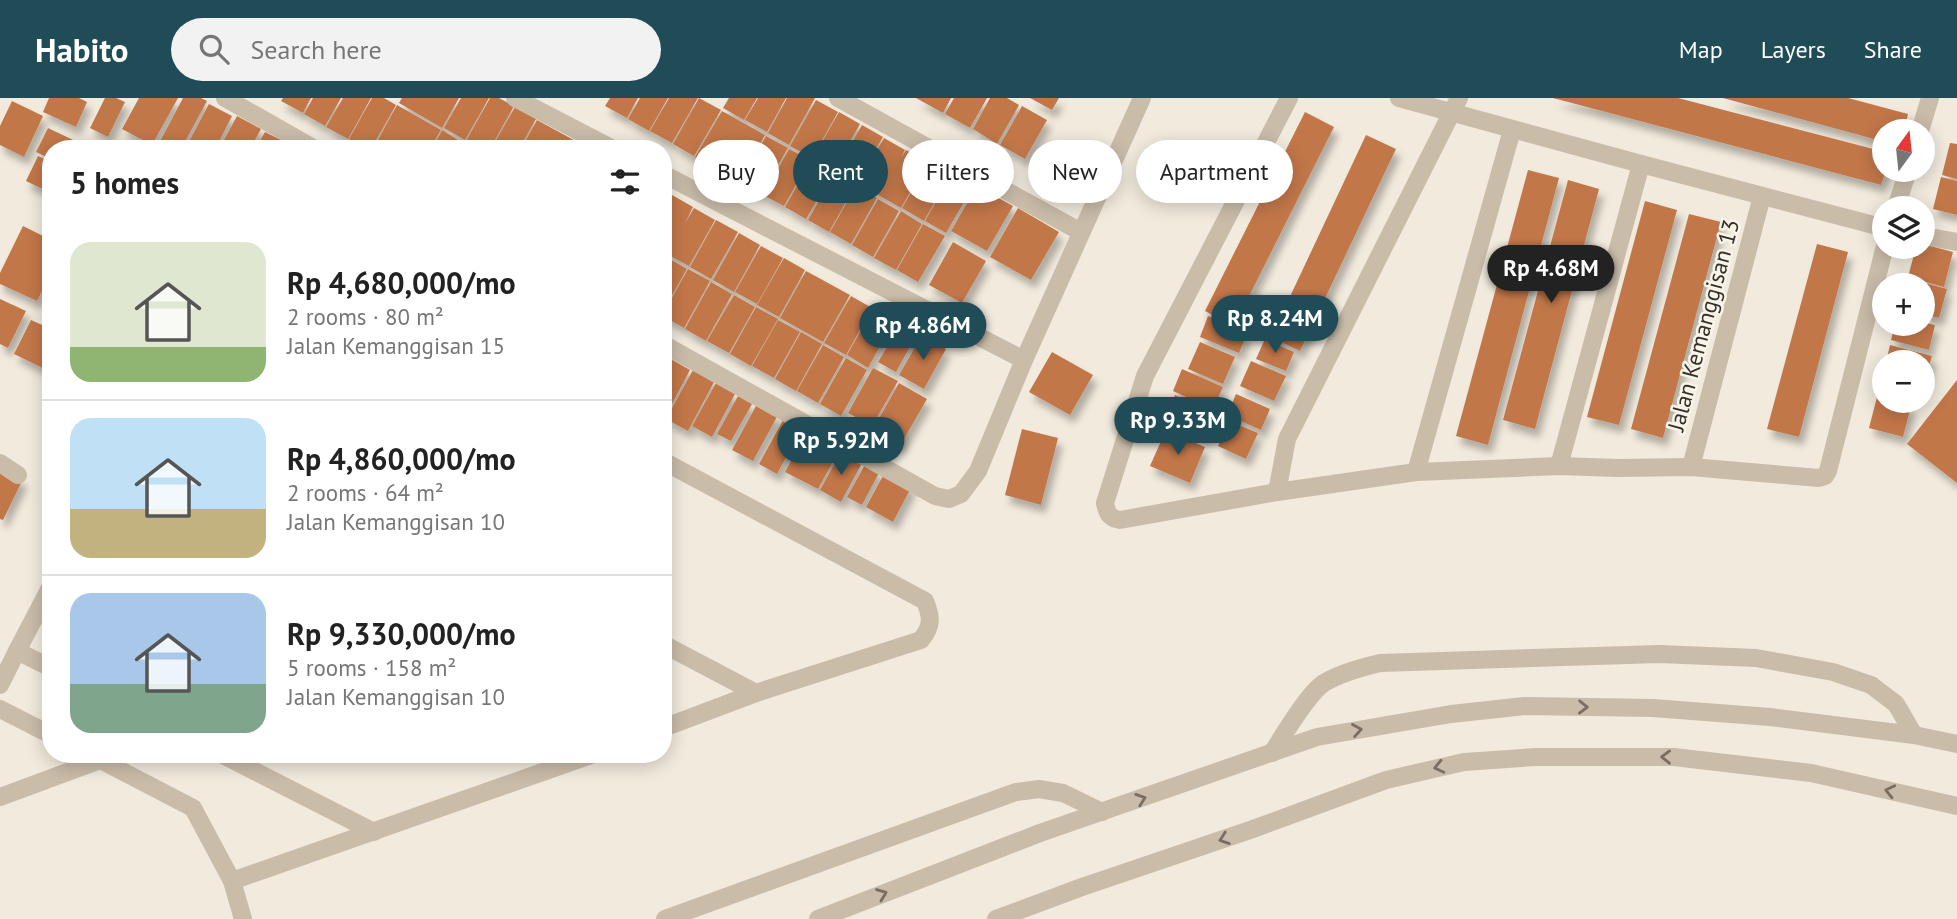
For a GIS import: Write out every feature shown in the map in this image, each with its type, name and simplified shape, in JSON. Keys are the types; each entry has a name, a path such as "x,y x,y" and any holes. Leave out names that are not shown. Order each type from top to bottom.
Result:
{"street":[{"path":"225,98 299,140"},
{"path":"515,98 596,140"},
{"path":"838,98 1081,232"},
{"path":"672,349 935,496 949,499 961,494 978,471 1024,360 1142,98"},
{"path":"1289,98 1145,376 1105,503 1107,512 1113,519 1416,472 1559,466 1691,467 1819,478 1825,476 1882,259"},
{"path":"1399,98 1455,106 1512,130 1872,225"},
{"path":"1924,119 1930,98"},
{"path":"1277,492 1287,439 1455,106"},
{"path":"1416,472 1512,130"},
{"path":"1559,466 1641,164"},
{"path":"672,179 1024,360"},
{"name":"Jalan Kemanggisan 13","path":"1691,467 1762,196"},
{"path":"1935,238 1957,242"},
{"path":"0,463 18,475"},
{"path":"672,466 925,601 930,614 928,631 921,640 756,693 672,725"},
{"path":"0,685 42,603"},
{"path":"672,649 756,693"},
{"path":"17,651 42,664"},
{"path":"1272,753 1321,685 1349,671 1380,663 1646,654 1756,658 1833,672 1871,685 1896,704 1914,736"},
{"path":"818,919 1040,833 1317,737 1451,714 1525,706 1653,708 1770,717 1957,744"},
{"path":"0,709 42,730"},
{"path":"996,919 1387,780 1464,762 1536,757 1674,757 1811,773 1957,806"},
{"path":"0,797 81,763"},
{"path":"107,763 193,808 232,881 243,919"},
{"path":"239,763 374,832"},
{"path":"232,881 374,832 551,763"},
{"path":"665,919 1016,792 1039,789 1063,793 1102,812"}],"building":[{"path":"49,98 79,98 87,102 76,127 43,112"},
{"path":"105,98 116,98 125,102 108,137 90,128"},
{"path":"139,98 178,98 155,140 143,140 122,129"},
{"path":"183,98 201,98 207,101 186,140 161,140"},
{"path":"283,98 311,98 303,113 281,101"},
{"path":"313,98 341,98 325,126 304,114"},
{"path":"343,98 371,98 348,139 326,127"},
{"path":"372,98 384,98 396,105 376,140 349,139"},
{"path":"402,98 459,98 442,128 399,103"},
{"path":"461,98 489,98 465,140 444,128"},
{"path":"490,98 499,98 514,106 495,140 467,140"},
{"path":"610,98 638,98 627,118 605,106"},
{"path":"640,98 668,98 649,131 628,119"},
{"path":"669,98 698,98 672,143 672,140 650,131"},
{"path":"699,98 721,110 703,140 693,140 693,155 673,144"},
{"path":"729,98 757,98 744,120 723,108"},
{"path":"758,98 786,98 767,132 745,120"},
{"path":"787,98 815,98 789,145 768,133"},
{"path":"916,98 951,98 943,113"},
{"path":"954,98 987,98 970,128 945,114"},
{"path":"990,98 1007,98 1019,105 999,140 991,140 973,129"},
{"path":"1030,98 1059,98 1052,110"},
{"path":"1553,98 1678,98 1872,149 1872,182 1882,182 1881,185"},
{"path":"1723,98 1848,98 1908,114 1907,119 1872,119 1872,138"},
{"path":"816,100 838,112 822,140 793,140"},
{"path":"12,101 43,116 24,157 0,145 0,126"},
{"path":"209,104 232,116 220,140 190,140"},
{"path":"397,105 441,130 435,140 378,140"},
{"path":"1022,106 1047,120 1036,140 1028,140 1028,154 1025,159 1014,153 1014,140 1003,140"},
{"path":"515,107 536,119 524,140 496,140"},
{"path":"722,111 765,135 762,140 705,140"},
{"path":"839,112 860,124 851,140 823,140"},
{"path":"1305,112 1334,127 1234,326 1205,311 1259,203 1293,203 1291,140"},
{"path":"237,116 261,129 255,140 224,140"},
{"path":"537,120 574,140 526,140"},
{"path":"862,125 883,137 881,140 853,140"},
{"path":"48,128 73,140 42,140"},
{"path":"442,130 458,140 437,140"},
{"path":"265,132 281,140 260,140"},
{"path":"1366,135 1396,149 1300,351 1271,337"},
{"path":"42,140 42,155 36,152"},
{"path":"888,140 902,148 904,203 901,208 888,201"},
{"path":"779,143 788,148 779,163"},
{"path":"1950,143 1957,144 1957,179 1942,175"},
{"path":"789,149 793,151 793,190 784,206 778,203 779,167"},
{"path":"38,156 42,158 42,189 26,181"},
{"path":"1528,170 1559,178 1488,445 1456,436"},
{"path":"1941,177 1957,181 1957,215 1935,210"},
{"path":"1568,180 1599,189 1535,429 1503,420"},
{"path":"793,193 793,203 815,203 806,219 785,207"},
{"path":"672,195 693,207 684,225 694,208 715,220 689,266 672,257"},
{"path":"1645,201 1677,210 1619,425 1587,417"},
{"path":"818,203 845,203 829,232 808,220"},
{"path":"846,203 874,203 851,244 830,232"},
{"path":"876,203 885,203 899,211 873,257 852,245"},
{"path":"905,203 934,203 924,221 902,208"},
{"path":"935,203 963,203 946,233 925,221"},
{"path":"967,203 1008,203 1013,206 987,251 951,231"},
{"path":"1018,208 1059,232 1031,280 990,257"},
{"path":"901,211 922,224 896,270 874,258"},
{"path":"1689,214 1721,222 1663,438 1631,429"},
{"path":"716,220 738,232 711,279 690,267"},
{"path":"923,224 945,236 918,282 897,270"},
{"path":"23,226 42,236 42,291 37,301 0,284 0,273"},
{"path":"739,233 760,245 734,292 713,280"},
{"path":"953,242 986,261 962,303 929,285"},
{"path":"1817,244 1848,252 1799,437 1767,429"},
{"path":"761,246 783,258 757,304 735,292"},
{"path":"1935,247 1953,252 1944,287 1935,284 1935,273 1909,273 1913,259 1935,259"},
{"path":"784,258 805,270 779,317 757,305"},
{"path":"672,260 687,269 672,295"},
{"path":"688,269 710,281 684,328 672,321 672,298"},
{"path":"806,271 850,295 823,342 780,318"},
{"path":"711,282 732,294 706,341 685,329"},
{"path":"1935,286 1947,289 1939,318 1935,317"},
{"path":"734,295 755,307 729,353 707,341"},
{"path":"851,296 872,308 846,355 824,343"},
{"path":"0,299 26,311 8,348 0,344"},
{"path":"756,307 778,319 751,366 730,354"},
{"path":"873,309 894,321 868,368 847,355"},
{"path":"1208,316 1247,334 1239,353 1200,337"},
{"path":"31,320 42,325 42,368 14,354"},
{"path":"778,320 800,332 774,378 752,366"},
{"path":"900,325 917,334 896,372 878,362"},
{"path":"801,332 822,344 796,391 775,379"},
{"path":"922,335 946,349 924,389 899,375"},
{"path":"1892,336 1932,336 1929,350 1891,340"},
{"path":"1265,339 1294,352 1286,371 1256,359"},
{"path":"1200,342 1235,357 1223,384 1188,369"},
{"path":"823,345 844,357 818,403 797,391"},
{"path":"1890,345 1909,350 1889,350"},
{"path":"1052,352 1093,375 1070,415 1029,392"},
{"path":"846,358 867,370 841,416 820,404"},
{"path":"672,360 690,370 672,404"},
{"path":"1251,361 1286,376 1274,401 1240,386"},
{"path":"694,368 715,380 688,431 672,422 672,408"},
{"path":"873,368 898,381 872,426 848,413"},
{"path":"1182,369 1223,387 1213,409 1173,391"},
{"path":"1957,380 1957,483 1907,444 1931,413 1935,413 1935,408"},
{"path":"716,383 735,394 712,437 692,426"},
{"path":"899,383 927,399 900,446 872,431"},
{"path":"1236,394 1270,409 1261,430 1227,415"},
{"path":"1175,395 1216,413 1205,437 1165,420"},
{"path":"738,396 752,404 731,441 717,434"},
{"path":"757,404 778,415 753,461 732,450"},
{"path":"1873,413 1909,413 1903,437 1869,428"},
{"path":"783,420 801,430 777,474 759,464"},
{"path":"1229,421 1258,433 1246,459 1218,446"},
{"path":"1022,429 1058,438 1041,505 1005,495"},
{"path":"1166,430 1205,447 1190,483 1150,466"},
{"path":"807,431 840,449 818,489 785,472"},
{"path":"841,452 862,463 841,502 820,490"},
{"path":"866,463 880,471 862,505 847,497"},
{"path":"0,468 23,479 3,520 0,519"},
{"path":"885,472 912,486 893,522 866,507"}]}
